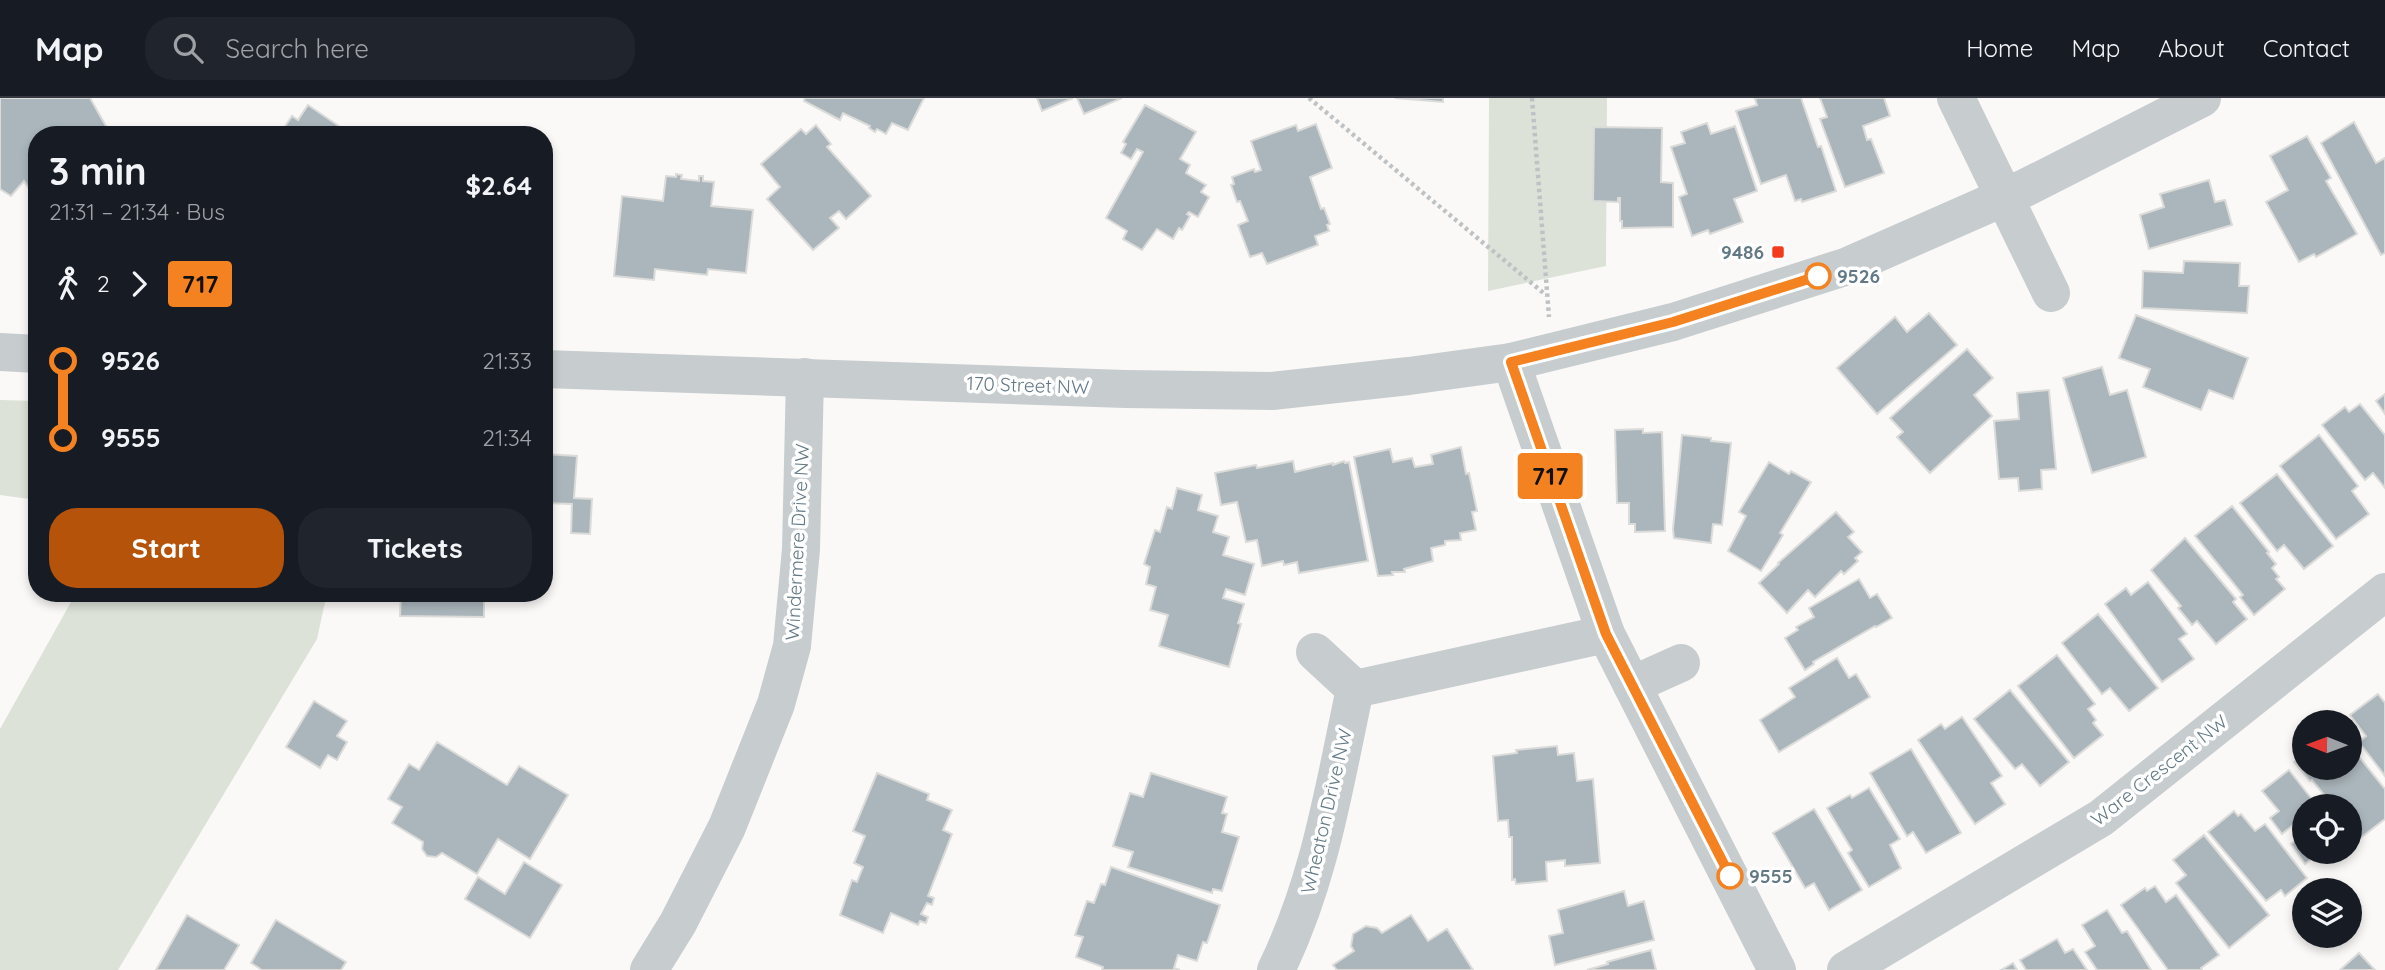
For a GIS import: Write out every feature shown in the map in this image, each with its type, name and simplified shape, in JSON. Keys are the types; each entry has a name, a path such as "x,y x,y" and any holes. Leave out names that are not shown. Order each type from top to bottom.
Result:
{"street":[{"path":"1956,98 2050,293"},
{"name":"170 Street NW","path":"553,369 1125,389 1272,391 1511,362 1673,322 1848,266 2004,197 2202,98"},
{"path":"0,352 28,354"},
{"path":"1511,362 1606,634 1777,970"},
{"name":"Windermere Drive NW","path":"649,970 678,923 727,827 776,704 792,646 801,549 805,377"},
{"name":"Ware Crescent NW","path":"1846,970 2101,818 2385,592"},
{"path":"1315,652 1355,689 1606,634"},
{"path":"1632,685 1681,663"},
{"name":"Wheaton Drive NW","path":"1276,970 1295,930 1317,865 1355,689"}],"path":[{"path":"1309,98 1546,295"},
{"path":"1532,98 1546,295 1553,353"}],"shaded area":[{"path":"1489,98 1607,98 1606,266 1488,291"},
{"path":"0,400 28,401 28,499 0,495"},
{"path":"71,602 325,602 317,639 118,970 0,970 0,729"}],"building":[{"path":"0,98 90,98 106,126 28,126 28,187 24,181 11,196 0,189"},
{"path":"805,98 924,98 908,130 892,123 886,134 877,129 875,132 870,126 843,113 840,120 804,101"},
{"path":"1037,98 1073,98 1042,111"},
{"path":"1077,98 1122,98 1084,114"},
{"path":"1395,98 1443,98 1443,102"},
{"path":"1801,98 1836,191 1802,202 1801,199 1795,201 1786,175 1761,184 1736,111 1757,105 1755,99"},
{"path":"1820,98 1884,98 1890,116 1863,126 1884,173 1845,187 1820,119 1827,117"},
{"path":"308,105 339,126 285,126 292,116 298,120"},
{"path":"1145,105 1196,132 1180,159 1190,165 1186,173 1206,185 1201,192 1209,197 1198,217 1189,212 1187,214 1190,216 1173,239 1157,229 1142,250 1123,239 1127,231 1106,218 1143,152 1137,149 1131,159 1121,153 1126,144 1123,142"},
{"path":"2354,122 2376,163 2385,158 2385,253 2381,255 2321,143"},
{"path":"1707,123 1711,134 1735,126 1757,191 1734,199 1743,222 1710,234 1708,230 1692,236 1679,197 1687,194 1671,147 1685,143 1681,132"},
{"path":"1316,124 1332,168 1310,177 1321,209 1324,208 1330,224 1327,225 1329,231 1315,236 1318,245 1267,264 1262,253 1250,257 1238,225 1248,221 1240,201 1237,202 1231,185 1234,184 1232,177 1254,169 1255,172 1261,170 1251,141 1296,125 1298,131"},
{"path":"816,125 831,144 827,147 871,196 846,219 839,211 830,218 839,228 813,250 767,199 780,187 761,164 801,129 806,134"},
{"path":"1594,127 1662,128 1661,182 1673,183 1673,227 1622,228 1620,198 1618,202 1593,201"},
{"path":"2307,136 2331,178 2326,181 2357,234 2316,257 2314,254 2299,262 2266,202 2288,190 2270,156"},
{"path":"676,174 682,175 681,179 699,181 699,176 703,176 703,181 714,182 711,206 753,210 746,273 708,269 707,275 655,269 654,280 614,276 622,196 663,201 666,176 676,177"},
{"path":"2209,180 2215,202 2225,200 2232,225 2149,249 2140,215 2164,207 2160,194"},
{"path":"2184,261 2240,263 2239,286 2249,286 2247,313 2142,308 2143,271 2183,273"},
{"path":"1929,313 1957,345 1877,414 1837,368 1895,317 1907,332"},
{"path":"2136,315 2248,358 2233,399 2209,390 2201,410 2143,387 2150,369 2119,358"},
{"path":"1967,349 1993,378 1974,395 1992,416 1930,473 1897,437 1903,432 1890,418"},
{"path":"2102,367 2110,395 2127,390 2146,457 2092,473 2063,378"},
{"path":"2049,390 2056,469 2041,470 2042,489 2019,491 2018,478 1999,479 1994,421 2019,419 2017,393"},
{"path":"2385,394 2385,414 2376,401"},
{"path":"2360,404 2385,435 2385,488 2373,473 2365,480 2322,425 2345,407 2349,412"},
{"path":"1643,429 1643,433 1662,432 1665,531 1635,532 1635,524 1629,524 1629,503 1617,503 1615,430"},
{"path":"1682,435 1731,443 1722,525 1713,524 1711,543 1674,538"},
{"path":"2319,435 2358,486 2352,491 2369,514 2336,539 2280,466"},
{"path":"1461,447 1477,511 1472,512 1476,530 1460,533 1461,540 1445,541 1445,545 1431,548 1433,561 1404,569 1405,572 1378,576 1354,457 1390,449 1393,462 1412,458 1415,467 1433,464 1431,455"},
{"path":"553,455 577,456 574,498 592,499 590,534 571,533 572,504 553,503"},
{"path":"1293,461 1295,472 1349,462 1368,561 1299,573 1297,562 1284,565 1283,561 1262,566 1257,540 1246,542 1237,502 1221,505 1215,473"},
{"path":"1769,462 1789,474 1791,471 1811,482 1761,571 1728,551 1746,516 1739,512"},
{"path":"2277,474 2333,546 2304,569 2284,545 2277,551 2240,503"},
{"path":"1177,488 1202,495 1198,510 1218,516 1213,532 1229,537 1223,555 1254,564 1245,595 1226,589 1223,598 1244,604 1229,667 1159,646 1168,615 1150,610 1156,587 1146,584 1150,567 1144,564 1155,530 1160,532 1167,507 1172,509"},
{"path":"2232,506 2269,552 2267,553 2276,564 2272,568 2279,577 2276,579 2285,589 2254,615 2240,597 2243,595 2195,536"},
{"path":"1836,512 1854,532 1848,537 1862,552 1855,558 1858,561 1844,574 1841,571 1815,597 1808,590 1787,613 1759,583"},
{"path":"2185,538 2236,599 2233,602 2247,619 2216,644 2197,621 2192,625 2178,608 2181,606 2151,570"},
{"path":"1859,579 1870,598 1877,594 1892,618 1813,662 1814,664 1805,670 1785,638 1798,630 1796,627 1814,617 1809,608"},
{"path":"2148,582 2187,634 2179,639 2194,659 2162,682 2105,604 2126,588 2131,595"},
{"path":"401,602 484,602 484,617 400,616"},
{"path":"2098,614 2158,688 2129,711 2110,688 2102,694 2062,643"},
{"path":"2057,655 2095,704 2088,709 2096,720 2093,723 2103,735 2074,758 2018,686"},
{"path":"1837,658 1849,678 1856,674 1870,697 1779,752 1760,720 1795,697 1789,688"},
{"path":"2010,690 2069,762 2040,786 2022,764 2015,769 1974,719"},
{"path":"2378,694 2385,703 2385,776 2362,746 2362,739 2366,736 2362,731 2362,710 2357,710"},
{"path":"314,701 347,721 337,736 347,742 337,760 328,755 320,768 286,747"},
{"path":"1962,717 2002,776 1991,783 2005,804 1975,824 1918,740 1941,724 1945,729"},
{"path":"437,742 507,785 519,766 568,795 530,859 498,839 477,874 442,853 436,857 427,856 422,849 423,842 392,823 402,807 388,799 409,764 419,770"},
{"path":"1557,746 1558,755 1574,753 1577,781 1593,779 1600,863 1565,866 1565,860 1546,862 1547,881 1516,884 1515,879 1512,880 1512,837 1509,837 1508,820 1498,821 1493,756 1517,753 1516,750"},
{"path":"1911,749 1961,833 1926,853 1913,832 1907,836 1870,773"},
{"path":"2362,760 2385,789 2385,819 2362,837 2362,794 2323,794 2312,780 2362,780"},
{"path":"2289,770 2292,780 2297,780 2308,794 2292,794 2292,826 2282,834 2270,818 2279,811 2262,791"},
{"path":"877,773 929,794 927,800 952,810 943,830 952,834 928,896 934,898 932,905 927,903 921,914 928,917 926,923 920,921 918,925 891,913 883,933 840,915 852,880 857,882 863,867 854,863 865,836 853,831"},
{"path":"1151,773 1227,797 1222,813 1227,814 1222,832 1239,837 1222,891 1213,889 1212,893 1128,867 1133,852 1113,846 1130,793 1143,797"},
{"path":"1869,788 1900,839 1890,845 1901,868 1869,887 1848,853 1852,850 1827,808"},
{"path":"1814,809 1862,890 1829,910 1814,883 1805,888 1773,833"},
{"path":"2234,811 2238,816 2241,814 2255,831 2265,824 2292,859 2292,864 2296,864 2307,878 2292,878 2292,890 2285,896 2281,890 2266,901 2208,832"},
{"path":"2204,835 2269,915 2229,948 2176,883 2186,875 2173,860"},
{"path":"524,862 562,885 530,938 465,899 478,877 505,894"},
{"path":"1111,867 1220,905 1207,943 1203,942 1197,961 1178,955 1174,968 1180,970 1102,970 1103,967 1076,957 1083,937 1075,935 1087,901 1094,903 1101,884 1105,885"},
{"path":"2155,886 2166,902 2176,895 2219,955 2201,968 2202,970 2168,970 2121,905 2145,888 2147,891"},
{"path":"1624,891 1628,906 1644,901 1654,940 1555,965 1549,936 1563,933 1558,910"},
{"path":"2107,910 2122,933 2127,931 2151,970 2097,970 2085,952 2095,946 2082,925"},
{"path":"187,915 239,945 224,970 156,970"},
{"path":"1411,915 1428,941 1447,929 1473,970 1337,970 1333,965 1354,951 1351,946 1353,934 1366,926 1377,928 1382,933"},
{"path":"276,920 346,962 341,970 262,970 251,963"},
{"path":"2057,939 2065,953 2073,949 2087,970 2026,970 2020,960"},
{"path":"1651,950 1656,970 1587,970 1608,964 1607,962"},
{"path":"2359,953 2375,970 2340,970"},
{"path":"2013,963 2017,970 2001,970"}],"bus line":[{"name":"717","path":"1730,876 1606,634 1511,362 1673,322 1818,276"}],"place":[{"name":"9486","path":"1778,252"},
{"name":"9526","path":"1818,276"},
{"name":"9555","path":"1730,876"}]}
